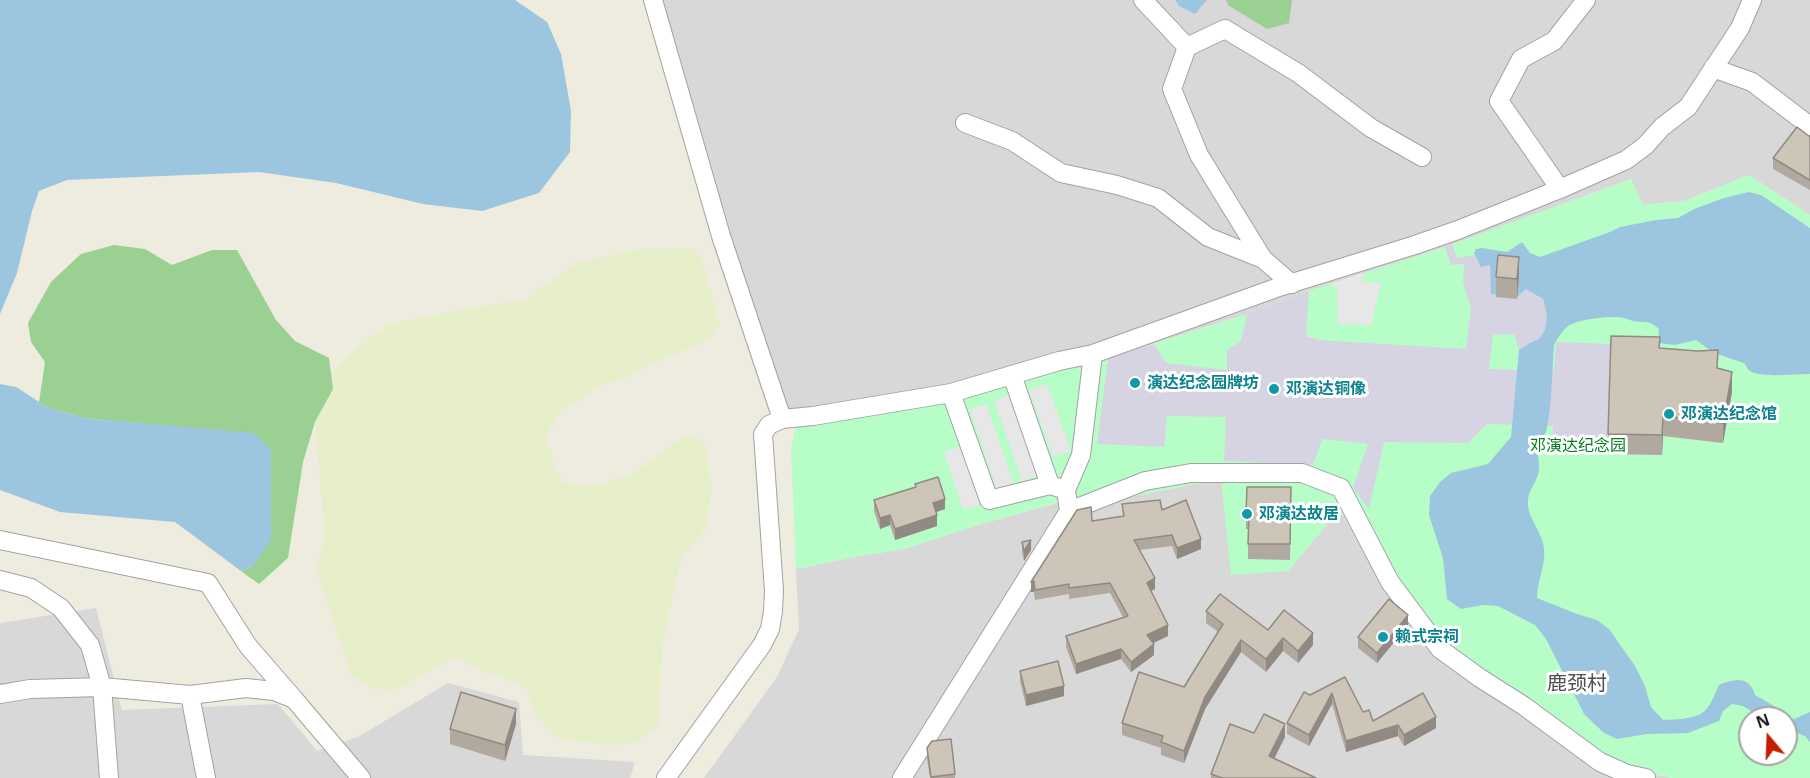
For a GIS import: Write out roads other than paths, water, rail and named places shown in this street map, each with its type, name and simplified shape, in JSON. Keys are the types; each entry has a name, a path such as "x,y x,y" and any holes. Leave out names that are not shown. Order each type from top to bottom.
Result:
{"street":[{"path":"653,0 721,236 782,419"},
{"path":"1143,0 1187,47"},
{"path":"1560,189 1499,101 1521,59 1554,41 1586,0"},
{"path":"666,778 753,660 770,629 774,591 763,434 769,425 782,419 951,393 1073,357 1093,354 1292,284 1415,245 1560,189 1626,160 1688,107 1740,28 1752,0"},
{"path":"1292,284 1263,259 1199,155 1172,89 1187,47 1225,29 1298,73 1371,128 1422,157"},
{"path":"1713,68 1752,82 1810,126"},
{"path":"965,123 1012,141 1061,173 1117,185 1158,198 1208,237 1263,259"},
{"path":"951,393 989,500 1058,487 1081,454 1093,354"},
{"path":"1012,375 1069,511"},
{"path":"902,778 1069,511 1145,481 1191,473 1302,473 1341,488 1390,582 1440,649 1524,706 1600,762 1627,774 1646,778"},
{"path":"0,540 208,582 248,646 361,778"},
{"path":"0,580 31,588 61,608 90,645 102,687 109,778"},
{"path":"0,694 30,689 102,687 190,696 246,688 274,690 294,699"},
{"path":"190,696 206,778"},
{"path":"1600,762 1610,778"}],"water":[{"path":"0,0 515,0 547,22 561,54 571,111 570,152 539,193 482,211 423,204 336,183 259,172 67,180 39,191 17,273 0,314"},
{"path":"1175,0 1207,0 1195,14 1179,6"},
{"path":"1749,192 1761,195 1810,228 1810,374 1755,373 1749,370 1744,363 1714,353 1696,340 1675,345 1658,343 1659,329 1655,326 1624,318 1596,318 1568,326 1554,345 1549,418 1539,444 1539,471 1530,492 1528,507 1544,548 1544,561 1537,598 1597,620 1609,629 1635,666 1645,686 1651,707 1663,720 1688,718 1700,714 1710,705 1719,685 1735,680 1745,681 1755,695 1774,706 1732,704 1723,711 1719,721 1688,733 1647,734 1617,739 1604,733 1584,714 1546,639 1535,625 1498,606 1483,605 1461,609 1447,599 1443,558 1429,515 1430,496 1440,482 1451,473 1488,464 1511,437 1519,350 1539,339 1545,330 1547,315 1543,299 1526,289 1518,296 1491,294 1490,265 1481,267 1474,253 1476,249 1482,248 1507,252 1522,242 1530,253 1540,257 1620,227 1678,218 1694,209"},
{"path":"0,384 16,387 47,407 83,418 254,433 271,450 271,540 253,566 241,571 175,522 60,512 0,490"},
{"path":"1810,712 1810,742 1805,736 1798,733 1798,717"}],"place":[{"name":"演达纪念园牌坊","path":"1135,383"},
{"name":"邓演达铜像","path":"1274,389"},
{"name":"邓演达纪念馆","path":"1669,414"},
{"name":"邓演达故居","path":"1247,514"},
{"name":"赖式宗祠","path":"1383,637"}],"district":[{"name":"鹿颈村","path":"1577,684"}],"park label":[{"name":"邓演达纪念园","path":"1578,446"}]}
